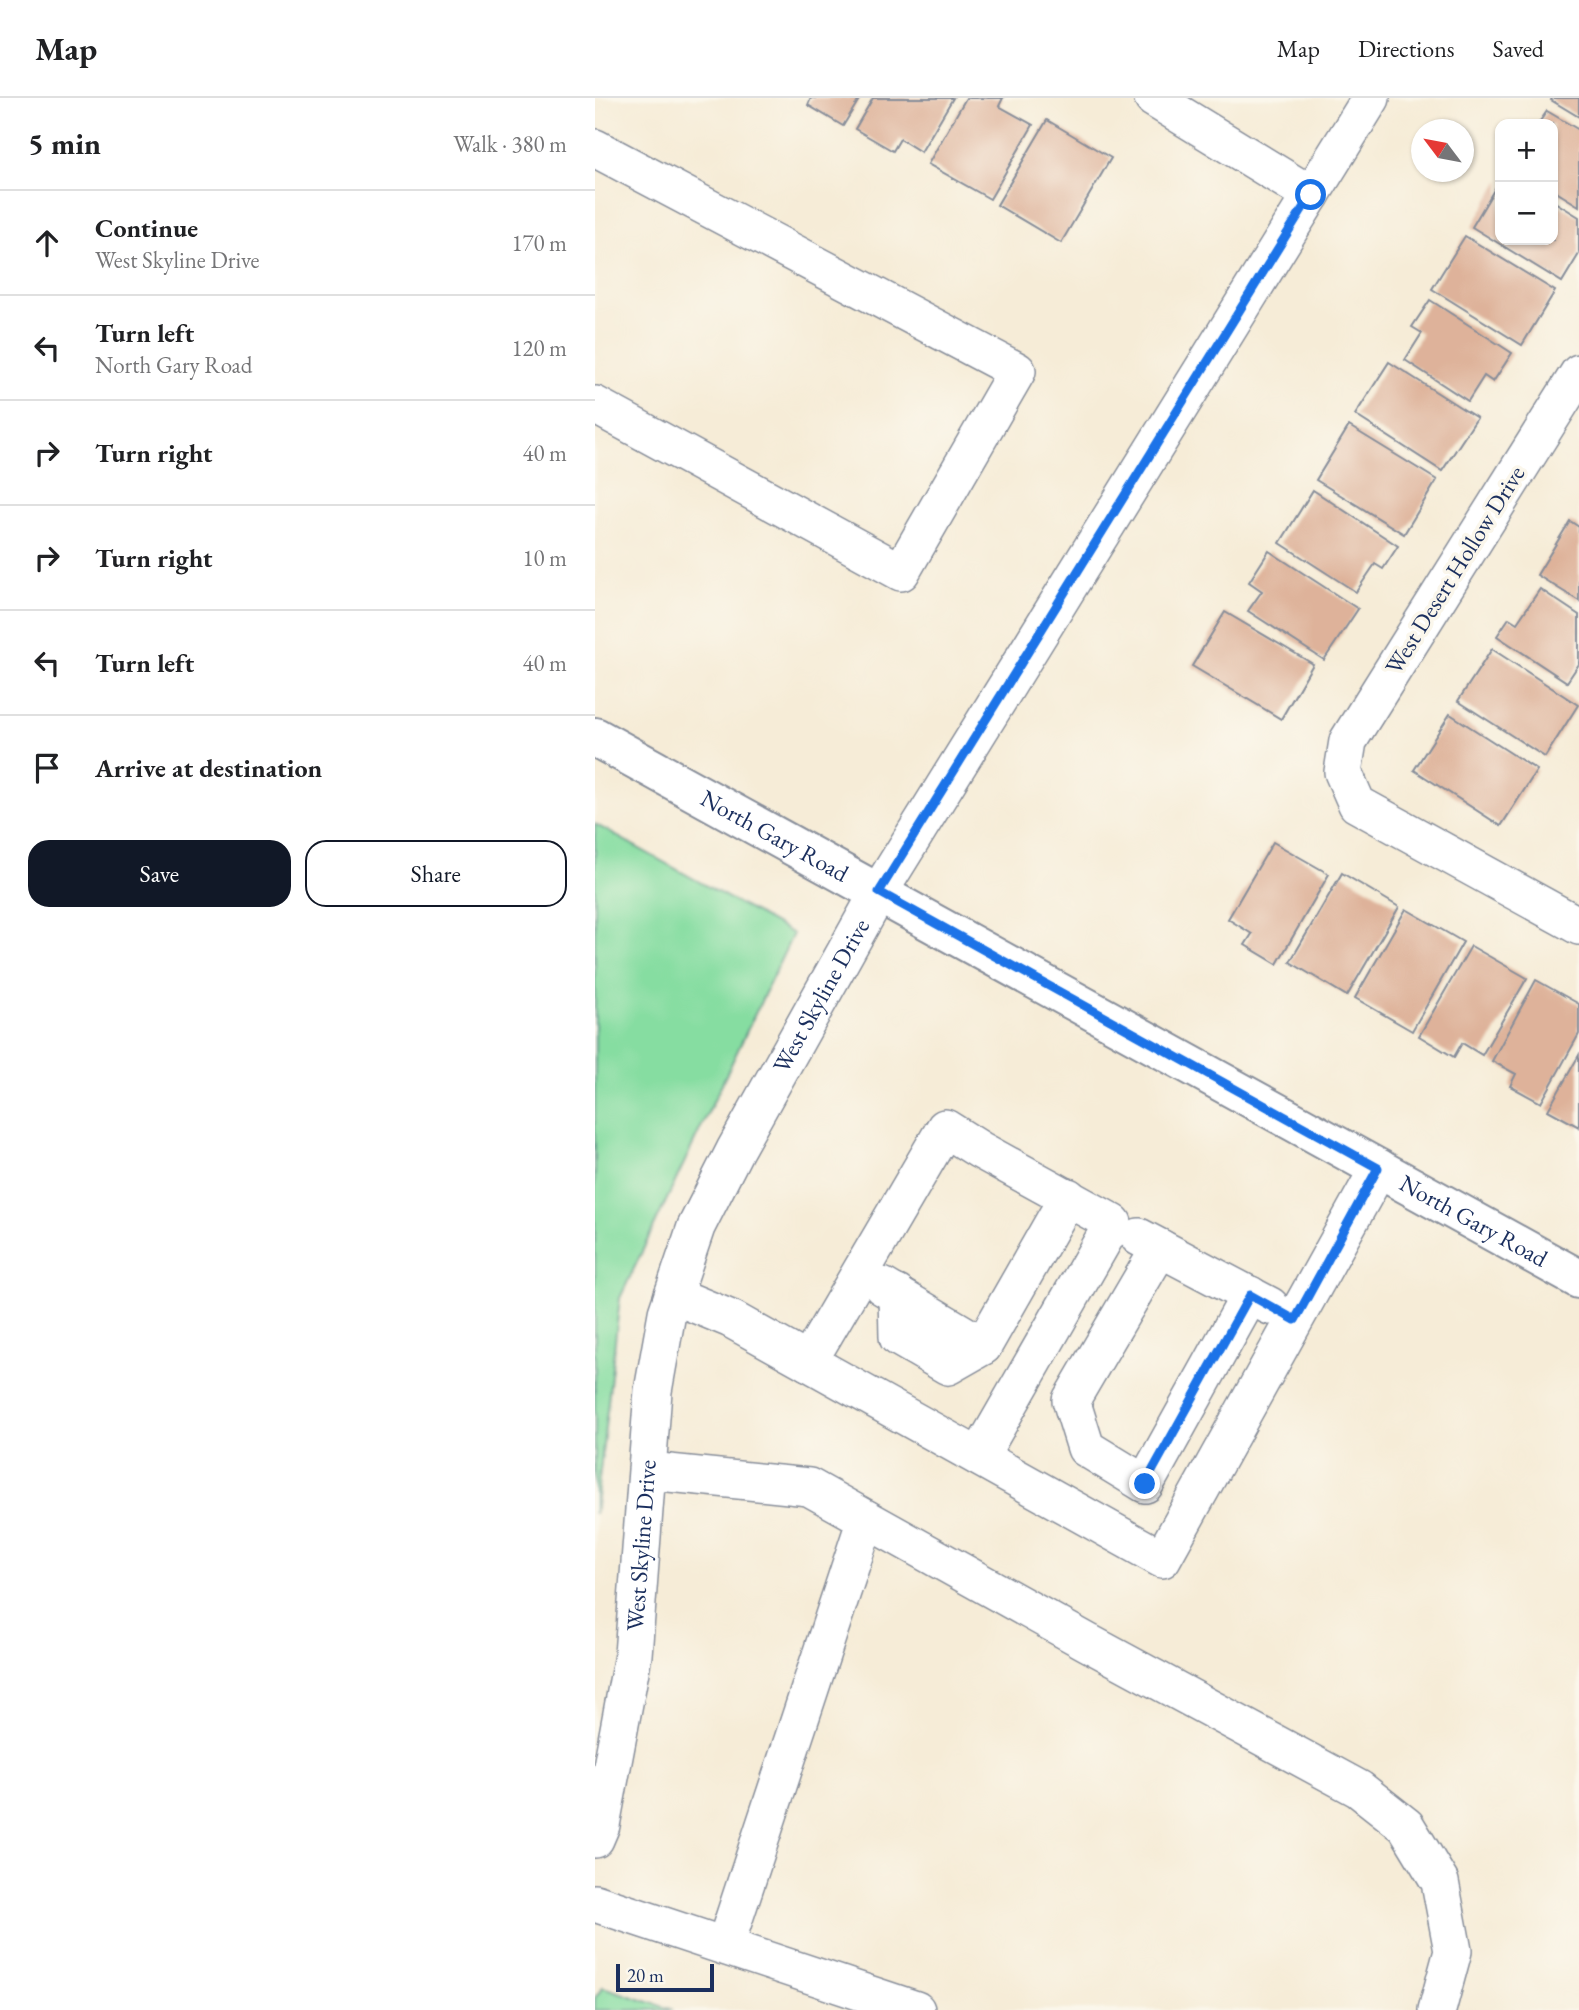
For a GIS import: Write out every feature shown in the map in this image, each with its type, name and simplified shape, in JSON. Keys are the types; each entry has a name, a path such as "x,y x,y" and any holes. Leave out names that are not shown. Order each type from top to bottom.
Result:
{"main road":[{"name":"North Gary Road","path":"595,737 1579,1279"}],"street":[{"path":"1153,98 1311,195"},
{"name":"West Skyline Drive","path":"595,1839 601,1825 633,1655 653,1391 667,1313 696,1227 735,1150 879,892 1371,98"},
{"path":"595,148 1017,371 901,572 595,405"},
{"name":"West Desert Hollow Drive","path":"1579,373 1348,741 1343,772 1357,804 1579,926"},
{"path":"808,1362 945,1128 1113,1223 1295,1320"},
{"path":"673,1296 731,1318 1162,1559 1378,1168"},
{"path":"860,1274 897,1294 898,1337 948,1366 983,1346 1068,1197"},
{"path":"979,1457 1113,1223"},
{"path":"1160,1248 1071,1400 1086,1448 1145,1484 1250,1295"},
{"path":"649,1471 809,1488 1359,1789 1406,1826 1440,1882 1453,1951 1437,2010"},
{"path":"725,1946 866,1519"},
{"path":"595,1903 916,2010"}],"green space":[{"path":"595,824 793,934 620,1298 595,1514"},
{"path":"603,1987 673,2010 595,2010 595,1998"}],"building":[{"path":"811,98 860,98 843,126 808,105"},
{"path":"873,98 953,98 921,152 900,139 893,151 855,129"},
{"path":"966,98 1003,98 999,106 1033,125 990,199 928,164"},
{"path":"1579,98 1579,117 1551,100"},
{"path":"1547,111 1579,130 1579,206 1558,193 1558,119 1541,119"},
{"path":"1047,120 1111,158 1061,243 997,205"},
{"path":"1495,188 1495,241 1472,227"},
{"path":"1558,204 1579,217 1579,254 1562,282 1501,245 1558,245"},
{"path":"1465,236 1555,291 1522,345 1432,289"},
{"path":"1430,300 1512,353 1493,382 1484,376 1468,401 1405,360 1422,333 1412,327"},
{"path":"1389,362 1477,418 1442,471 1355,415"},
{"path":"1349,426 1437,480 1404,534 1316,480"},
{"path":"1313,490 1398,546 1383,569 1375,564 1356,592 1280,543"},
{"path":"1570,521 1579,527 1579,601 1537,575"},
{"path":"1269,551 1358,609 1324,660 1248,611 1262,591 1249,582"},
{"path":"1540,589 1579,615 1579,664 1567,682 1497,636 1509,618 1517,623"},
{"path":"1225,612 1313,664 1281,719 1192,666"},
{"path":"1492,649 1578,705 1545,757 1458,701"},
{"path":"1450,714 1537,770 1501,826 1414,770"},
{"path":"1273,842 1329,874 1277,964 1245,945 1252,934 1228,919"},
{"path":"1342,873 1399,907 1347,996 1290,962"},
{"path":"1406,909 1463,942 1412,1031 1355,998"},
{"path":"1471,946 1527,978 1482,1055 1462,1043 1454,1057 1419,1036"},
{"path":"1536,980 1579,1004 1579,1034 1541,1103 1510,1086 1516,1074 1492,1061"},
{"path":"1579,1055 1579,1127 1548,1110"}],"route":[{"path":"1145,1484 1250,1295 1295,1320 1378,1168 879,892 1311,195"}]}
